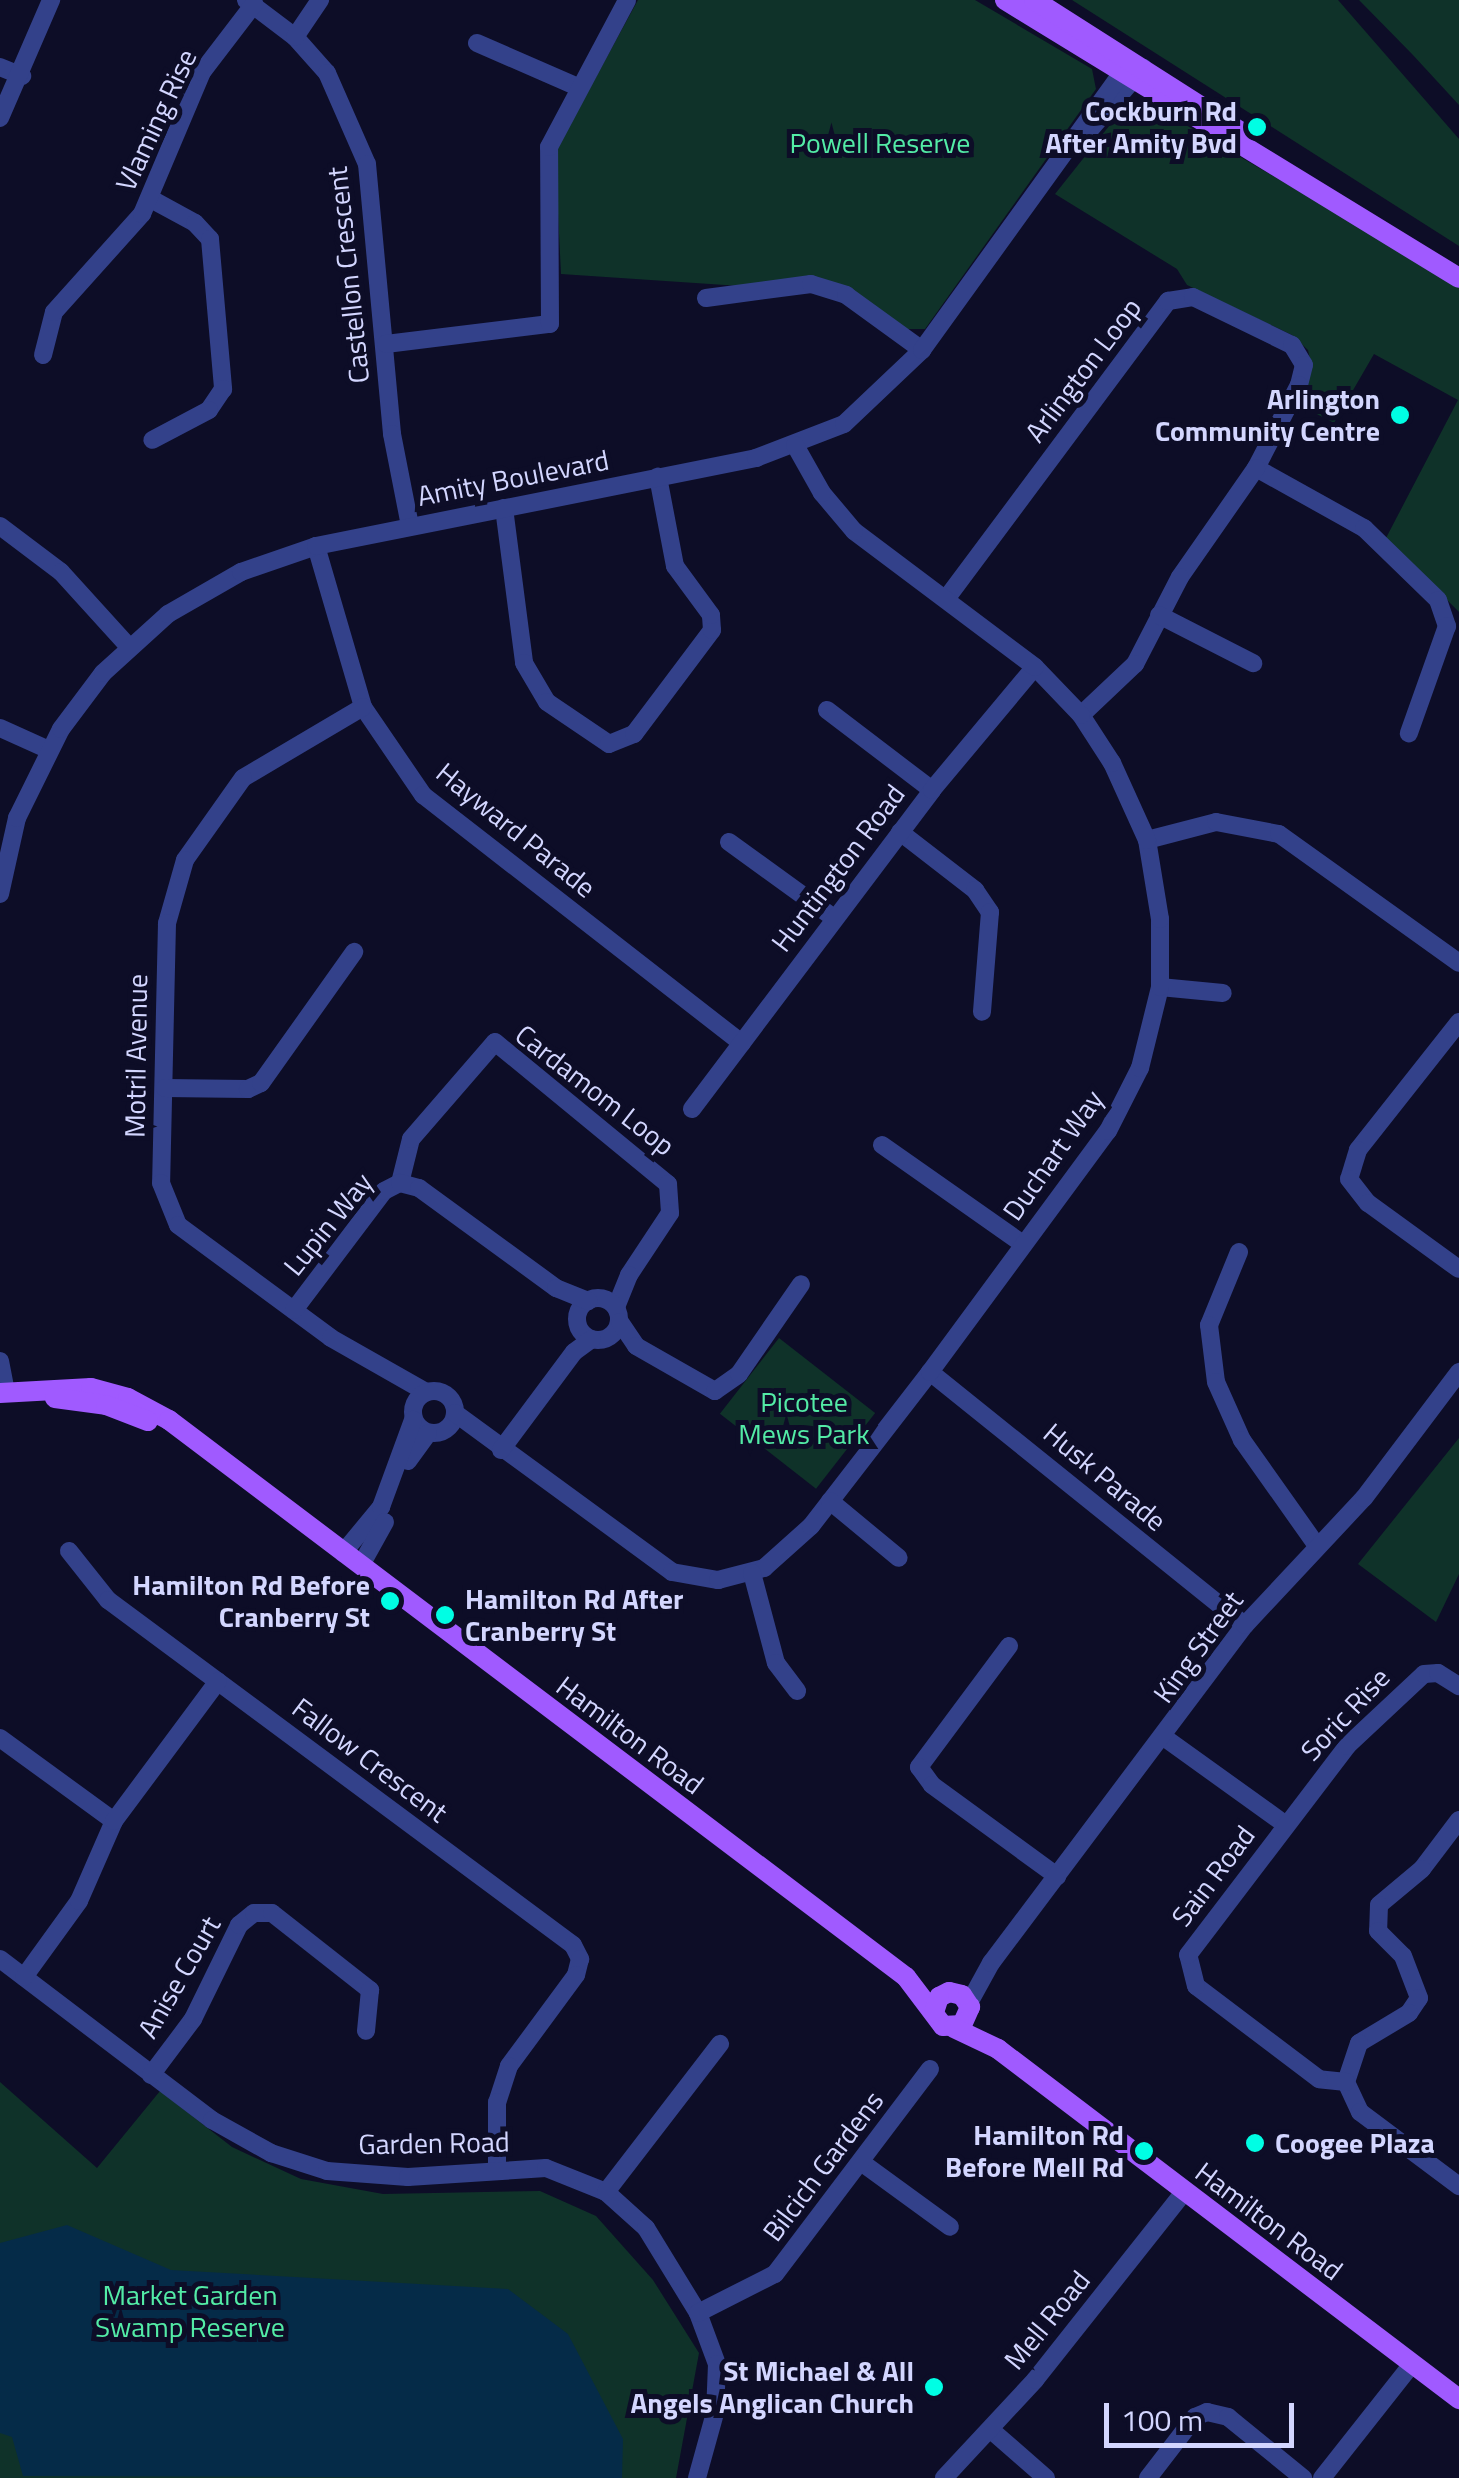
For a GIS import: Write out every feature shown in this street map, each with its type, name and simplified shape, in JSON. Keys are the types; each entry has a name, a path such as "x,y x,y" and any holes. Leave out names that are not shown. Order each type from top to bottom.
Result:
{"main road":[{"path":"1005,0 1459,268"},
{"path":"1034,0 1131,72 1459,278"},
{"name":"Hamilton Road","path":"3,1392 39,1392 67,1386 153,1411 906,1977 960,2000 998,2049"},
{"name":"Hamilton Road","path":"906,1977 943,2026 998,2049 1459,2399"},
{"path":"934,2012 939,1997 960,2000 954,2028"}],"street":[{"path":"0,118 22,76 52,0"},
{"path":"295,37 320,0"},
{"path":"386,344 550,324 549,148 627,0"},
{"name":"Castellon Crescent","path":"250,2 295,37 338,92 367,164 392,434 410,526"},
{"name":"Vlaming Rise","path":"43,355 54,312 151,199 202,72 250,2"},
{"path":"477,43 580,88"},
{"path":"0,67 22,76"},
{"name":"Amity Boulevard","path":"0,894 17,818 49,750 78,703 130,647 216,584 316,546 658,478 794,446 844,424 922,350 1131,72"},
{"path":"151,199 194,223 210,240 222,388 209,410 152,440"},
{"path":"706,298 811,284 846,295 922,350"},
{"name":"Arlington Loop","path":"946,599 1168,300 1194,296 1292,345 1304,366 1256,468 1159,616 1127,674 1081,715"},
{"name":"Duchart Way","path":"443,1425 482,1438 501,1450 672,1572 718,1580 752,1573 788,1551 830,1501 930,1372 1126,1102 1160,987 1160,919 1148,840 1081,715 1035,667 854,530 822,493 794,446"},
{"path":"1256,468 1364,528 1438,600 1453,627 1409,733"},
{"path":"504,508 524,663 547,702 609,744 634,734 712,630 711,616 675,566 658,478"},
{"path":"0,526 61,572 130,647"},
{"name":"Hayward Parade","path":"316,546 364,706 423,795 742,1043"},
{"path":"1159,616 1253,663"},
{"name":"Huntington Road","path":"692,1109 932,790 1035,667"},
{"name":"Motril Avenue","path":"364,706 243,778 185,860 168,924 161,1183 170,1216 294,1310 396,1380 446,1395 443,1425 413,1414 396,1380"},
{"path":"828,710 932,790"},
{"path":"0,728 49,750"},
{"path":"1148,840 1216,822 1278,834 1459,962"},
{"path":"900,832 975,890 990,912 982,1012"},
{"path":"729,842 834,918"},
{"path":"164,1088 248,1089 260,1083 354,952"},
{"path":"1160,987 1223,993"},
{"path":"1459,1022 1358,1150 1350,1168 1353,1188 1459,1268"},
{"name":"Cardamom Loop","path":"400,1183 412,1138 495,1042 668,1184 670,1212 598,1319"},
{"path":"882,1145 1023,1244"},
{"name":"Lupin Way","path":"294,1310 384,1191 400,1183 418,1188 636,1346 706,1389 724,1388 800,1284"},
{"path":"1239,1252 1209,1325 1216,1382 1242,1440 1316,1546"},
{"path":"501,1450 598,1319"},
{"path":"0,1361 3,1392"},
{"name":"Husk Parade","path":"930,1372 1245,1625"},
{"name":"King Street","path":"960,2000 1165,1738 1245,1625 1364,1498 1459,1372"},
{"path":"352,1559 381,1507 413,1414 426,1392"},
{"path":"352,1559 407,1462 443,1425"},
{"path":"830,1501 899,1558"},
{"path":"24,1977 79,1901 114,1821 218,1681 108,1600 69,1551"},
{"path":"752,1573 776,1664 797,1690"},
{"path":"1008,1646 919,1768 932,1785 1057,1876"},
{"name":"Soric Rise","path":"1286,1826 1348,1746 1416,1679 1438,1673 1459,1686"},
{"name":"Fallow Crescent","path":"218,1681 572,1945 580,1959 576,1975 509,2066 497,2102 497,2170"},
{"path":"0,1738 114,1821"},
{"name":"Sain Road","path":"1165,1738 1286,1826 1188,1955 1187,1972 1196,1986 1319,2080 1346,2082"},
{"path":"1459,1820 1422,1869 1379,1904 1378,1931 1403,1956 1419,1998 1409,2013 1384,2022 1359,2043 1346,2082 1360,2112 1459,2186"},
{"name":"Anise Court","path":"151,2075 193,2019 239,1925 254,1913 272,1914 370,1990 366,2032"},
{"name":"Garden Road","path":"0,1959 151,2075 271,2153 327,2172 408,2177 546,2168 606,2192 646,2228 698,2313 717,2364 714,2413 696,2478"},
{"path":"606,2192 720,2044"},
{"name":"Bilcich Gardens","path":"698,2313 776,2274 930,2069"},
{"path":"861,2162 950,2226"},
{"name":"Mell Road","path":"944,2478 990,2430 1185,2191"},
{"path":"1322,2478 1408,2361"},
{"path":"1148,2478 1196,2417 1207,2412 1228,2417 1303,2478"},
{"path":"990,2430 1046,2478"}],"green space":[{"name":"Powell Reserve","path":"638,0 975,0 1092,69 1096,89 925,329 906,329 851,289 810,276 740,286 561,274 555,152"},
{"path":"1072,0 1338,0 1459,139 1459,246"},
{"path":"1359,0 1459,0 1459,105 1412,54"},
{"path":"1145,101 1459,285 1459,612 1386,538 1458,400 1374,354 1334,423 1311,411 1300,394 1312,369 1308,350 1292,335 1187,285 1177,269 1055,194 1121,111"},
{"name":"Picotee Mews Park","path":"779,1338 875,1413 816,1489 720,1414"},
{"path":"1459,1438 1459,1574 1436,1622 1358,1564"},
{"name":"Market Garden Swamp Reserve","path":"0,2082 97,2168 160,2091 232,2147 301,2179 383,2194 540,2191 596,2216 653,2280 699,2353 676,2478 0,2478"}],"water":[{"path":"67,2225 171,2270 508,2289 568,2334 623,2439 622,2478 23,2476 12,2437 0,2433 0,2243"}],"place":[{"name":"Cockburn Rd After Amity Bvd","path":"1257,127"},
{"name":"Arlington Community Centre","path":"1400,415"},
{"name":"Hamilton Rd Before Cranberry St","path":"390,1601"},
{"name":"Hamilton Rd After Cranberry St","path":"445,1615"},
{"name":"Coogee Plaza","path":"1255,2143"},
{"name":"Hamilton Rd Before Mell Rd","path":"1144,2151"},
{"name":"St Michael & All Angels Anglican Church","path":"934,2387"}]}
